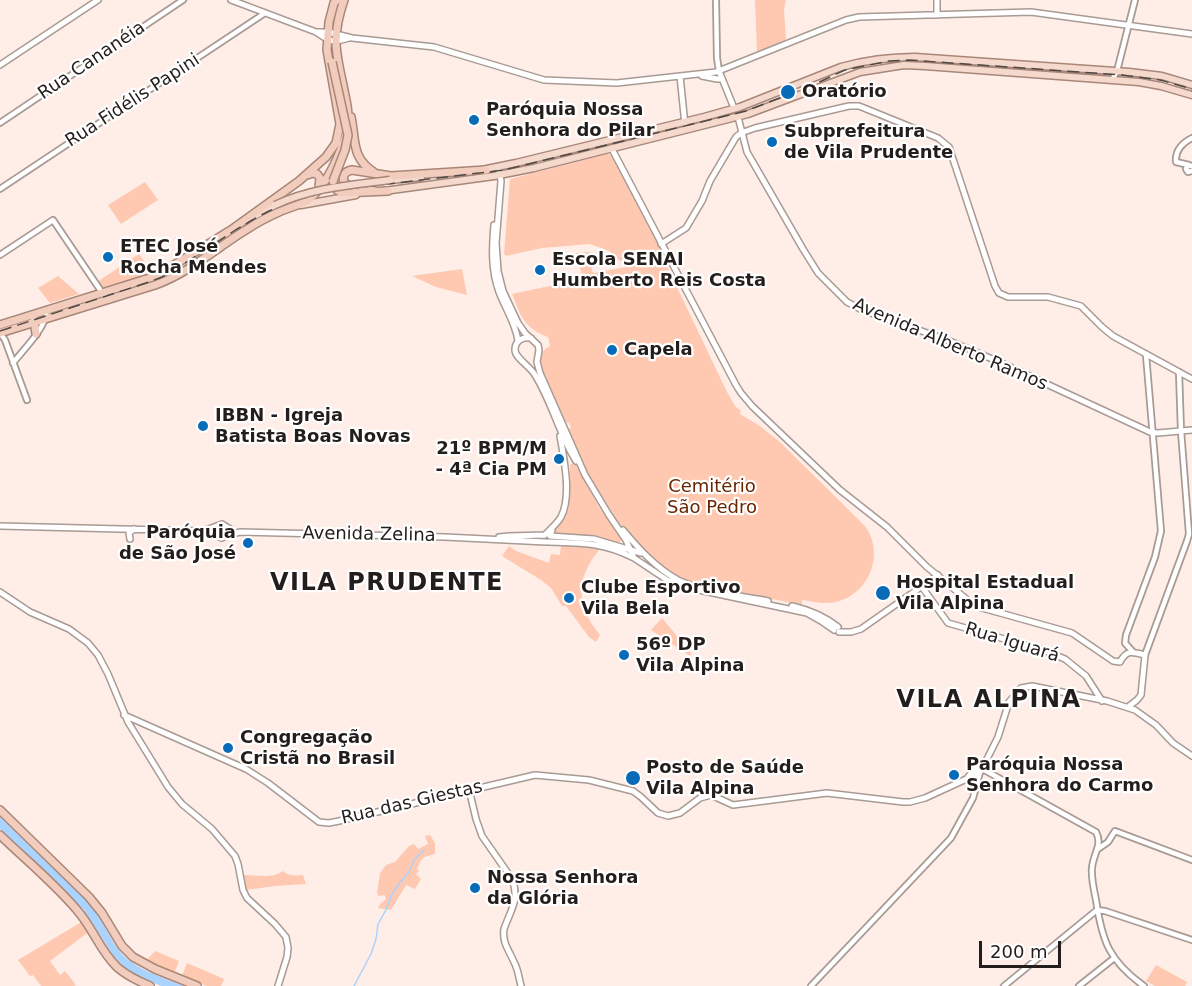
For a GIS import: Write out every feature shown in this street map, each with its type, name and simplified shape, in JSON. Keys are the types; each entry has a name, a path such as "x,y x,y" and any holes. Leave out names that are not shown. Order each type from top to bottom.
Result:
{"highway":[{"path":"0,325 46,319 156,276 231,230 306,175 330,153 336,143 340,118 327,57 338,0"},
{"path":"344,0 331,37 330,50 348,135 333,181 335,187 342,193 388,190"},
{"path":"331,37 352,120 357,155 365,166 379,175"},
{"path":"0,333 33,319 47,310 155,285 173,278 249,228 313,196 327,179 344,142 348,124 348,109"},
{"path":"375,191 347,186 343,178 350,170 396,176 486,170"},
{"path":"306,175 313,173 319,176 318,190"},
{"path":"33,319 36,334"},
{"path":"1,812 89,897 102,913 122,946 133,957 155,969 197,986"},
{"path":"0,835 77,910 118,968 150,986"}],"main road":[{"path":"0,65 98,0"},
{"path":"231,0 331,37 434,46 544,80 617,83 719,71 851,18 867,16 1031,12 1192,34"},
{"path":"937,0 937,15"},
{"path":"231,230 275,205 297,196 324,189 497,168 734,108 842,67 887,57 1117,71 1153,75 1192,85"},
{"path":"295,207 337,198 497,176 534,168 738,117 860,72 904,65 1112,80 1155,85 1192,94"},
{"path":"707,125 733,113 734,108 719,71"},
{"path":"697,74 722,79"},
{"path":"680,76 686,130"},
{"path":"865,108 871,103"},
{"path":"663,243 686,228 702,201 717,168 736,137 741,133 855,105 938,138 950,147 996,294 1001,298 1049,300 1077,307 1087,312 1113,336 1192,379"},
{"name":"Avenida Alberto Ramos","path":"738,117 747,152 810,263 847,303 968,349 1153,433"},
{"path":"609,140 744,398 831,481 887,526 927,567 978,607 1072,633 1113,661 1120,662 1124,655 1133,652 1145,655 1141,695 1128,707"},
{"path":"497,168 493,266 498,288 518,341"},
{"path":"497,176 501,184 496,252 503,291 521,328 538,345 540,373 568,438 573,457 634,558"},
{"path":"531,338 518,341 515,352 536,377 573,457 584,472"},
{"path":"523,361 537,356"},
{"path":"559,429 563,429 568,438"},
{"path":"547,539 563,511 566,491 564,456 559,429"},
{"path":"1153,433 1192,430"},
{"path":"564,456 566,459 573,457"},
{"path":"565,469 573,457"},
{"path":"606,511 643,554 668,574 683,582 705,589 801,608 824,616 838,629"},
{"path":"870,512 888,525 938,575"},
{"path":"162,521 164,530"},
{"path":"0,526 202,531 222,538 228,535 229,531 222,524 202,531"},
{"path":"216,527 217,536"},
{"path":"535,536 553,527"},
{"name":"Avenida Zelina","path":"228,528 240,532"},
{"path":"130,539 129,532 134,529"},
{"name":"Avenida Zelina","path":"228,535 240,532 497,539"},
{"path":"497,539 509,536 535,536 614,549 634,558 667,580 685,587 807,613 838,629 848,630 864,627 938,575"},
{"path":"620,546 624,538"},
{"path":"497,539 594,539 643,554"},
{"path":"634,558 642,559 643,554"},
{"path":"927,567 928,583"},
{"name":"Rua Iguará","path":"922,587 948,623 1065,658 1086,675 1102,700"},
{"path":"0,592 30,612 68,628 88,643 98,656 124,715 163,780 177,800 209,826 235,856 247,898 275,923 286,937 287,957 278,986"},
{"path":"980,769 998,737 1009,702 1021,688 1036,686 1128,707 1144,715 1173,743 1192,756"},
{"name":"Rua das Giestas","path":"124,715 246,769 323,823 535,775 595,781 633,791 658,813 672,816 684,811 700,798 711,795 734,806 827,793 907,802 925,798 967,778 980,769"},
{"path":"469,789 482,836 515,886 516,896 503,935 504,944 516,966 521,986"}],"street":[{"name":"Rua Cananéia","path":"0,123 183,0"},
{"path":"716,0 719,71"},
{"path":"1112,80 1117,71 1135,0"},
{"name":"Rua Fidélis Papini","path":"0,189 265,13"},
{"path":"1191,168 1178,163 1176,158 1180,147 1192,138"},
{"path":"0,255 53,220 104,297"},
{"path":"13,360 36,334 46,319 47,310"},
{"path":"0,333 5,340 27,400"},
{"path":"1133,652 1125,643 1126,635 1155,556 1161,531 1146,355"},
{"path":"1145,655 1188,537 1179,372"},
{"path":"811,986 951,838 969,807 980,769 1096,832 1099,841 1092,872 1102,933 1113,959 1144,986"},
{"path":"1098,849 1108,842 1115,831 1192,860"},
{"path":"1004,986 1097,910 1192,940"},
{"path":"1080,986 1113,959"}],"green space":[{"path":"755,0 786,0 784,9 786,41 757,53"},
{"path":"607,154 613,156 664,254 620,261 609,251 590,244 542,248 506,256 504,254 510,179"},
{"path":"145,182 158,200 121,224 108,205"},
{"name":"Cemitério São Pedro","path":"590,252 594,273 664,260 727,392 735,406 741,411 740,414 781,443 864,525 870,535 874,558 871,569 867,580 850,596 830,603 802,600 802,605 693,583 679,578 660,566 632,539 613,516 591,480 568,431 571,427 569,423 564,422 539,366 541,354 550,346 548,337 534,330 524,320 512,294 578,280 581,272 576,253"},
{"path":"139,254 151,271 103,289 97,282"},
{"path":"462,269 467,295 436,287 412,276"},
{"path":"58,276 79,294 50,303 38,288"},
{"path":"574,462 600,509 621,536 622,540 618,543 597,537 553,533 559,526 566,509 570,465"},
{"name":"Clube Esportivo Vila Bela","path":"561,545 598,547 599,550 591,561 582,582 586,614 600,635 596,642 589,637 566,606 562,606 551,588 502,556 509,546 516,551 549,563 551,554 560,555"},
{"path":"662,618 691,653 690,656 651,630"},
{"path":"430,835 435,843 435,854 421,861 416,874 421,879 415,889 406,885 391,910 378,908 386,898 377,893 380,873 386,865 395,862 409,846 414,844 418,849 428,844 425,836"},
{"path":"283,871 292,875 303,875 306,884 246,890 243,878 245,875 270,876"},
{"path":"83,921 90,931 50,961 60,975 65,971 76,985 41,986 18,960"},
{"path":"155,951 179,961 174,974 146,961"},
{"path":"187,963 224,979 221,986 206,986 182,976"},
{"path":"1156,965 1187,982 1185,986 1155,986 1146,981"}],"water":[{"path":"0,817 90,904 127,959 183,986 161,986 126,969 114,957 84,910 0,829"}],"waterway":[{"path":"354,986 371,954 378,924 392,894 409,872 414,860 424,850"}],"railway":[{"path":"0,331 162,277 255,218 307,197 330,191 504,170 746,111 845,70 889,61 909,60 1122,75 1160,80 1192,89"}],"place":[{"name":"Oratório","path":"788,92"},
{"name":"Paróquia Nossa Senhora do Pilar","path":"474,120"},
{"name":"Subprefeitura de Vila Prudente","path":"772,142"},
{"name":"ETEC José Rocha Mendes","path":"108,257"},
{"name":"Escola SENAI Humberto Reis Costa","path":"540,270"},
{"name":"Capela","path":"612,350"},
{"name":"IBBN - Igreja Batista Boas Novas","path":"203,426"},
{"name":"21º BPM/M - 4ª Cia PM","path":"559,459"},
{"name":"Paróquia de São José","path":"248,543"},
{"name":"Hospital Estadual Vila Alpina","path":"883,593"},
{"name":"Clube Esportivo Vila Bela","path":"569,598"},
{"name":"56º DP Vila Alpina","path":"624,655"},
{"name":"Congregação Cristã no Brasil","path":"228,748"},
{"name":"Paróquia Nossa Senhora do Carmo","path":"954,775"},
{"name":"Posto de Saúde Vila Alpina","path":"633,778"},
{"name":"Nossa Senhora da Glória","path":"475,888"}],"district":[{"name":"VILA PRUDENTE","path":"387,584"},
{"name":"VILA ALPINA","path":"989,701"}]}
